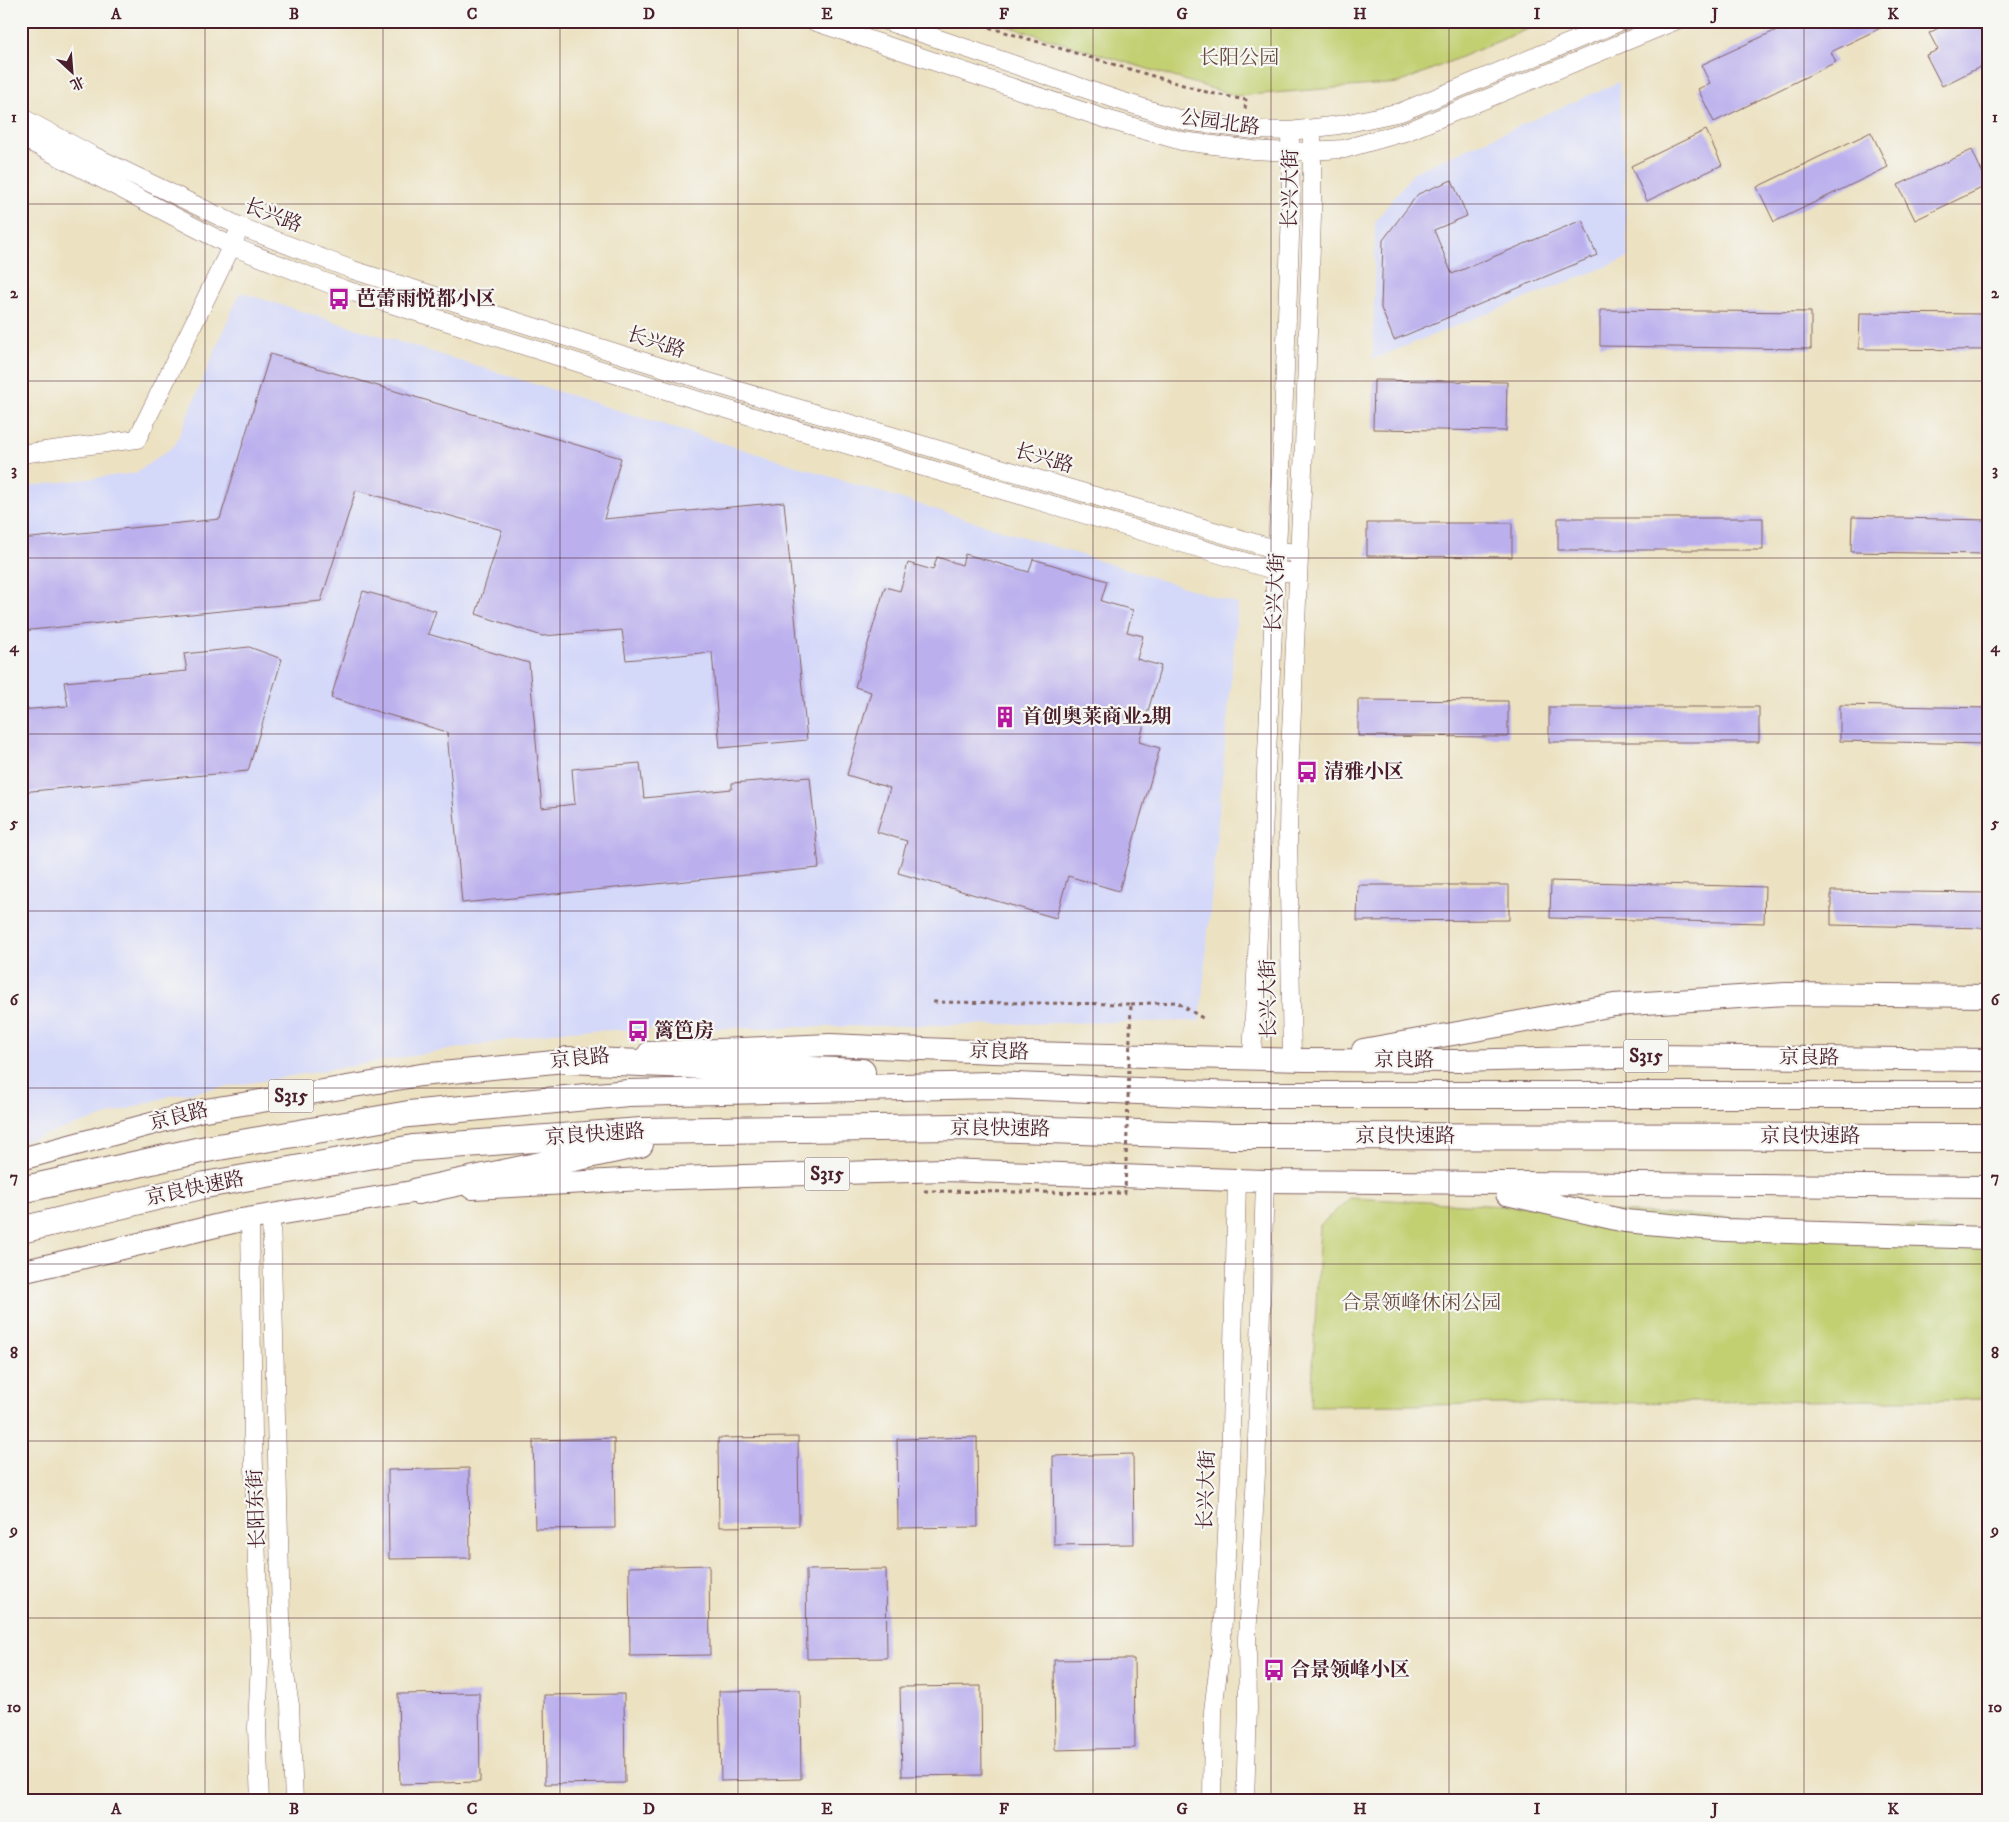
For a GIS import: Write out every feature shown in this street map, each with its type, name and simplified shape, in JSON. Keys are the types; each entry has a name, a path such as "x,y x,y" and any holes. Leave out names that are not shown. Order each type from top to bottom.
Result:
{"highway":[{"path":"567,1060 933,1076 992,1085"},
{"name":"京良快速路","path":"21,1190 202,1150 410,1114 628,1093 992,1085 1235,1095 1988,1095"},
{"name":"京良快速路","path":"21,1230 205,1185 413,1148 641,1131 957,1127 1232,1136 1988,1137"},
{"path":"418,1191 702,1130"}],"main road":[{"path":"1298,1060 1614,1006 1786,994 1988,996"},
{"name":"京良路","path":"21,1159 199,1111 421,1075 639,1053 830,1045 992,1052 1298,1060 1459,1060 1653,1056 1988,1060"},
{"name":"S315","path":"21,1272 261,1217 418,1191 642,1180 945,1170 1265,1181 1988,1187"},
{"path":"1447,1183 1528,1197 1625,1221 1725,1230 1988,1238"}],"street":[{"name":"公园北路","path":"812,21 1109,120 1182,141 1253,150 1290,152 1344,149 1408,131 1675,21"},
{"name":"公园北路","path":"886,21 1185,121 1254,130 1290,131 1312,129 1401,112 1622,21"},
{"name":"长兴路","path":"21,117 90,154 241,228 354,270 700,379 1278,550 1299,554"},
{"name":"长兴大街","path":"1298,1060 1288,833 1304,448 1313,151 1312,129"},
{"name":"长兴大街","path":"1252,1058 1278,550 1290,212 1290,131"},
{"name":"长兴路","path":"21,137 231,246 343,290 698,400 1277,571 1298,573"},
{"path":"21,454 137,439 241,228"},
{"name":"长兴大街","path":"1212,1801 1214,1711 1222,1639 1230,1472 1237,1180"},
{"path":"1245,1801 1248,1708 1247,1639 1256,1473 1265,1181"},
{"name":"长阳东街","path":"260,1801 257,1728 260,1661 253,1436 261,1217"},
{"name":"长阳东街","path":"261,1217 282,1658 290,1705 294,1801"}],"path":[{"path":"991,21 988,27 1210,93 1246,100 1245,109"},
{"path":"930,1002 1131,1004 1176,1002 1206,1020"},
{"path":"924,1191 1125,1193 1131,1004"}],"shaded area":[{"path":"1619,82 1628,258 1373,359 1375,222 1414,172"},
{"path":"240,292 1238,604 1200,1021 563,1031 170,1096 21,1142 21,487 136,473 175,445"}],"green space":[{"name":"长阳公园","path":"991,21 1547,21 1399,83 1236,96"},
{"name":"合景领峰休闲公园","path":"1350,1198 1988,1231 1988,1399 1311,1406 1320,1225"}],"building":[{"path":"1796,21 1895,21 1831,52 1836,62 1714,122 1698,89 1710,83 1701,65"},
{"path":"1952,21 1974,21 1978,29 1988,25 1988,63 1942,86 1926,55 1938,50 1929,33"},
{"path":"1706,130 1722,165 1647,201 1631,166"},
{"path":"1871,132 1888,167 1774,222 1757,187"},
{"path":"1972,150 1988,185 1915,220 1898,185"},
{"path":"1452,180 1467,216 1434,230 1452,274 1582,220 1597,255 1394,340 1381,308 1383,240 1418,194"},
{"path":"1600,310 1811,312 1811,349 1600,346"},
{"path":"1860,313 1988,314 1988,350 1859,349"},
{"path":"270,354 621,458 604,519 784,502 807,740 720,748 712,652 626,660 622,630 542,636 476,614 502,530 356,490 321,601 21,631 21,539 220,519"},
{"path":"1374,380 1507,382 1506,431 1373,429"},
{"path":"1852,517 1988,520 1988,554 1851,552"},
{"path":"1558,518 1763,518 1763,550 1558,550"},
{"path":"1367,523 1512,523 1512,557 1367,556"},
{"name":"首创奥莱商业2期","path":"965,554 1029,572 1033,559 1107,581 1101,601 1133,610 1127,632 1143,636 1137,659 1161,666 1139,742 1160,748 1119,891 1068,876 1056,918 898,873 907,841 877,832 890,788 847,775 871,692 855,687 885,587 900,591 908,563 933,570 937,557 962,565"},
{"path":"363,591 436,611 428,634 529,663 542,808 575,804 572,769 640,763 644,798 732,789 732,783 810,777 819,868 462,903 447,732 331,698"},
{"path":"249,647 282,659 248,771 21,792 21,710 68,706 64,682 187,671 184,654"},
{"path":"1358,700 1508,701 1508,737 1358,736"},
{"path":"1840,705 1988,708 1988,744 1840,741"},
{"path":"1549,707 1759,707 1759,742 1549,742"},
{"path":"1551,881 1765,887 1764,923 1550,918"},
{"path":"1358,885 1509,885 1509,920 1357,921"},
{"path":"1831,891 1988,893 1988,928 1831,925"},
{"path":"798,1437 799,1526 719,1527 718,1438"},
{"path":"977,1437 978,1527 898,1528 897,1439"},
{"path":"614,1438 615,1528 535,1529 533,1440"},
{"path":"1133,1454 1134,1544 1054,1545 1053,1456"},
{"path":"469,1468 470,1558 389,1559 388,1470"},
{"path":"709,1565 710,1655 630,1656 629,1567"},
{"path":"886,1569 887,1658 807,1659 806,1570"},
{"path":"1134,1659 1135,1748 1055,1750 1054,1660"},
{"path":"981,1686 982,1775 902,1776 900,1687"},
{"path":"800,1690 801,1779 721,1781 719,1691"},
{"path":"479,1693 480,1782 400,1784 398,1694"},
{"path":"624,1694 625,1783 545,1784 544,1695"}],"place":[{"name":"芭蕾雨悦都小区","path":"339,299"},
{"name":"首创奥莱商业2期","path":"1005,717"},
{"name":"清雅小区","path":"1307,772"},
{"name":"篱笆房","path":"638,1031"},
{"name":"合景领峰小区","path":"1274,1670"}]}
